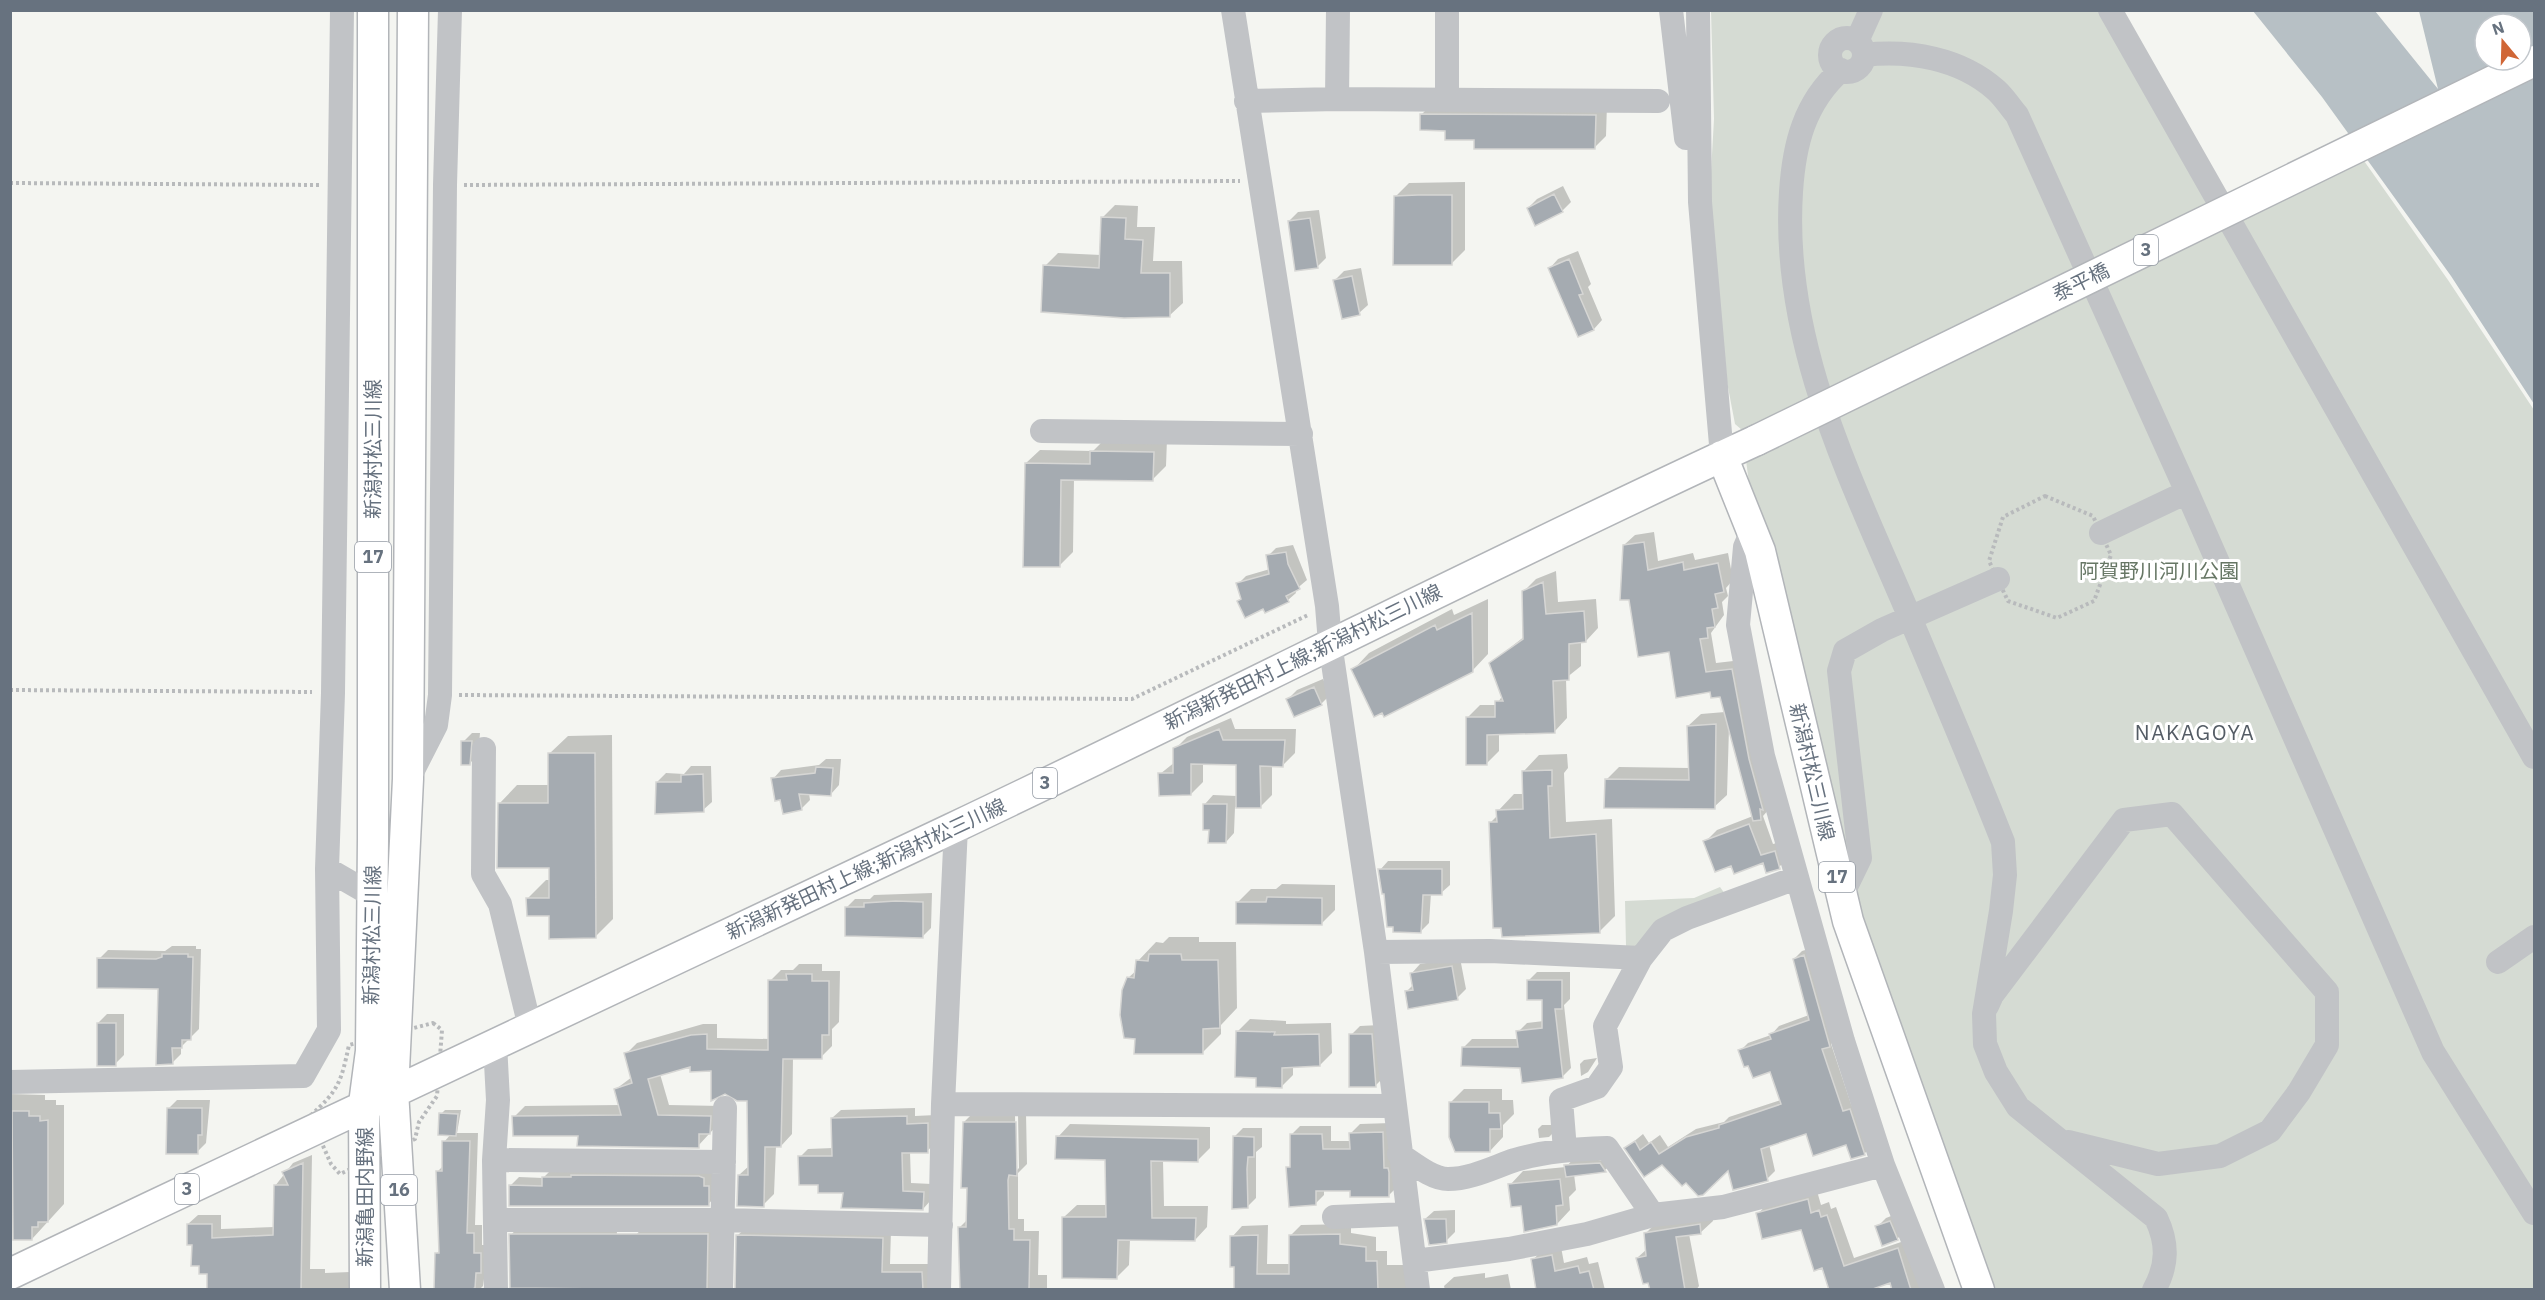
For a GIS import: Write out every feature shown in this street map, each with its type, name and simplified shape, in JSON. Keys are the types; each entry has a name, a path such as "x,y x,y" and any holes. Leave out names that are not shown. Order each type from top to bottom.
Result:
{"main road":[{"name":"新潟村松三川線","path":"364,1104 371,1051 373,10"},
{"name":"新潟村松三川線","path":"393,1091 408,779 412,10"},
{"name":"泰平橋","path":"1722,456 2535,61"},
{"name":"新潟村松三川線","path":"1722,456 1760,551 1848,921 1922,1135 1979,1290"},
{"name":"新潟新発田村上線;新潟村松三川線","path":"364,1104 956,827 1330,643 1722,456"},
{"name":"新潟亀田内野線","path":"393,1091 405,1290"},
{"name":"新潟亀田内野線","path":"364,1104 365,1290"},
{"name":"3","path":"10,1274 364,1104"}],"street":[{"path":"10,1082 303,1076 328,1030 327,869 333,693 342,10"},
{"path":"408,779 436,725 440,695 445,185 450,10"},
{"path":"1233,10 1246,101 1262,182 1327,606 1330,643 1376,952 1418,1290"},
{"path":"1337,99 1338,10"},
{"path":"1447,10 1447,100"},
{"path":"1671,10 1688,157 1700,179"},
{"path":"1698,10 1700,179 1722,456"},
{"path":"1861,48 1871,10"},
{"path":"2110,10 2535,757"},
{"path":"2154,1290 2161,1276 2166,1249 2164,1234 2156,1218 2019,1107 1996,1072 1985,1044 1984,1014 2002,902 2003,842 1841,461 1812,369 1796,299 1789,232 1794,153 1809,113 1829,80 1841,70 1831,57 1833,46 1841,39 1861,48 1940,59 1973,75 1996,90 2017,115 2187,492 2433,1052 2535,1213"},
{"path":"1246,101 1337,99 1658,101"},
{"path":"1042,431 1301,434"},
{"path":"2101,533 2187,492"},
{"path":"1752,531 1745,547 1738,625 1763,756 1796,878 1883,1165 1933,1290"},
{"path":"1842,896 1860,858 1839,671 1845,651 1856,643 1998,579"},
{"path":"484,749 483,874 500,904 530,1028"},
{"path":"1984,1014 1992,995 2124,820 2172,814 2327,992 2327,1045 2299,1092 2270,1131 2220,1156 2158,1164 2088,1149 2054,1137"},
{"path":"939,1290 943,1104 956,827"},
{"path":"327,869 372,895"},
{"path":"1565,1150 1561,1100 1597,1086 1611,1067 1605,1026 1641,958 1663,930 1686,918 1796,878"},
{"path":"2498,962 2535,937"},
{"path":"1376,952 1490,951 1641,958"},
{"path":"495,1044 498,1100 494,1160 496,1290"},
{"path":"943,1104 1394,1106"},
{"path":"721,1290 725,1108"},
{"path":"1400,1154 1422,1169 1447,1179 1477,1174 1517,1159 1565,1150 1607,1148 1653,1215"},
{"path":"494,1160 724,1162"},
{"path":"1415,1261 1509,1249 1564,1239 1653,1215 1723,1207 1883,1165"},
{"path":"1334,1217 1407,1214"},
{"path":"495,1220 723,1220 941,1225"}],"path":[{"path":"445,185 1262,182"},
{"path":"10,183 339,185"},
{"path":"2045,496 2092,516 2111,555 2094,601 2057,618 2008,601 1998,579 1989,561 2003,517 2045,496"},
{"path":"440,695 1132,699 1327,606"},
{"path":"10,690 333,693"}],"green space":[{"name":"阿賀野川河川公園","path":"1711,11 2117,11 2227,201 2350,141 2448,280 2534,410 2534,1289 1988,1289 1856,910 1769,552 1749,483 1742,430 1735,424 1727,382 1710,190 1714,119"},
{"path":"1720,887 1725,894 1638,946 1626,946 1625,901 1694,898"}],"shaded area":[{"path":"2253,11 2375,11 2438,89 2419,11 2534,11 2534,404 2451,276 2322,97"}],"building":[{"path":"1420,114 1596,115 1595,149 1474,149 1474,140 1445,140 1445,131 1420,130"},
{"path":"1554,194 1563,212 1535,226 1527,208"},
{"path":"1452,195 1452,265 1393,265 1394,196"},
{"path":"1101,217 1126,218 1125,239 1143,240 1141,273 1170,273 1170,317 1124,318 1041,312 1043,265 1099,268"},
{"path":"1310,218 1318,268 1295,271 1288,221"},
{"path":"1569,259 1583,294 1579,295 1594,330 1578,337 1548,268"},
{"path":"1352,276 1360,315 1342,319 1333,280"},
{"path":"1090,451 1154,452 1153,481 1061,480 1060,567 1023,567 1025,463 1090,464"},
{"path":"1644,542 1648,570 1683,562 1684,570 1718,563 1724,592 1715,594 1718,608 1712,609 1715,627 1707,628 1708,638 1700,639 1706,672 1732,669 1749,759 1763,810 1760,809 1761,820 1753,821 1720,697 1711,698 1710,692 1676,698 1669,652 1638,657 1629,600 1620,600 1623,545"},
{"path":"1286,552 1288,564 1300,589 1286,596 1289,602 1265,613 1263,609 1245,618 1237,601 1241,599 1236,583 1269,574 1266,555"},
{"path":"1543,582 1546,614 1584,611 1586,642 1569,644 1569,680 1553,681 1555,733 1487,735 1487,765 1466,765 1466,717 1495,717 1495,701 1503,701 1489,663 1523,639 1522,591"},
{"path":"1472,613 1473,672 1384,717 1382,713 1374,717 1351,669 1435,625 1437,630"},
{"path":"1314,687 1322,705 1294,717 1286,699"},
{"path":"1716,724 1715,809 1604,808 1605,779 1689,780 1687,726"},
{"path":"1219,729 1223,740 1285,740 1283,767 1260,766 1261,808 1236,808 1236,765 1191,764 1191,795 1159,796 1158,773 1173,773 1173,748"},
{"path":"461,741 472,741 470,765 461,765"},
{"path":"548,753 595,753 596,938 549,939 549,916 527,916 526,898 549,898 549,868 497,868 498,803 548,803"},
{"path":"816,767 833,768 831,796 799,794 802,810 783,814 780,800 775,801 771,778 815,773"},
{"path":"1552,770 1552,786 1548,786 1550,838 1596,834 1600,933 1502,937 1501,928 1493,928 1489,822 1497,822 1496,810 1523,809 1522,771"},
{"path":"703,774 704,812 655,814 656,782 681,782 681,775"},
{"path":"1203,804 1227,804 1226,843 1208,843 1209,830 1203,830"},
{"path":"1749,824 1761,855 1775,851 1780,869 1766,873 1763,863 1734,874 1731,866 1715,872 1703,841"},
{"path":"1378,869 1442,869 1442,895 1423,895 1421,933 1393,932 1393,927 1387,927 1384,894 1382,894"},
{"path":"1267,897 1322,898 1322,925 1236,924 1236,902 1266,902"},
{"path":"923,902 923,938 845,936 845,907 864,907 864,903"},
{"path":"162,954 188,954 188,957 193,957 191,1040 182,1040 182,1048 172,1048 173,1064 156,1065 158,989 97,988 97,958 156,959 162,957"},
{"path":"1149,954 1181,954 1182,960 1218,960 1220,1028 1203,1029 1203,1054 1134,1054 1135,1039 1124,1038 1120,1015 1122,990 1127,977 1134,978 1136,960 1148,961"},
{"path":"1804,955 1830,1047 1822,1049 1843,1111 1850,1109 1865,1155 1851,1159 1846,1145 1813,1156 1806,1134 1761,1149 1768,1181 1733,1190 1728,1171 1703,1195 1698,1196 1686,1183 1682,1186 1662,1165 1644,1177 1624,1148 1635,1141 1640,1150 1651,1142 1659,1154 1686,1137 1719,1128 1719,1125 1781,1104 1770,1072 1753,1078 1748,1066 1744,1067 1738,1050 1771,1039 1769,1034 1809,1020 1793,959"},
{"path":"1452,966 1458,1000 1408,1009 1405,991 1413,990 1410,973"},
{"path":"786,974 812,974 812,981 829,981 829,1035 822,1035 822,1059 783,1059 781,1147 765,1147 764,1207 737,1206 738,1175 748,1175 747,1101 737,1101 725,1094 711,1101 711,1071 690,1072 690,1067 648,1079 658,1115 711,1116 710,1134 699,1134 699,1148 577,1146 578,1136 513,1136 512,1116 621,1115 614,1089 632,1083 624,1053 691,1035 707,1034 707,1049 768,1050 768,980 787,980"},
{"path":"1527,980 1562,980 1562,1009 1555,1009 1563,1078 1522,1083 1520,1068 1461,1066 1462,1047 1518,1047 1516,1031 1542,1028 1542,1000 1527,1000"},
{"path":"97,1023 116,1023 116,1066 97,1066"},
{"path":"1236,1031 1275,1032 1274,1035 1319,1034 1320,1066 1282,1068 1282,1088 1256,1087 1256,1078 1235,1077"},
{"path":"1349,1034 1372,1034 1376,1087 1349,1087"},
{"path":"1449,1102 1489,1102 1489,1113 1500,1113 1501,1129 1490,1129 1490,1152 1455,1152 1449,1137"},
{"path":"167,1108 202,1108 202,1135 198,1135 198,1154 166,1154"},
{"path":"12,1111 29,1111 29,1116 40,1116 40,1121 48,1120 48,1222 38,1222 38,1227 32,1227 32,1240 13,1240"},
{"path":"439,1113 458,1114 456,1136 438,1135"},
{"path":"907,1116 907,1124 928,1123 928,1153 902,1153 903,1191 924,1192 923,1210 841,1208 843,1193 818,1193 818,1185 799,1185 798,1156 832,1156 831,1118"},
{"path":"963,1122 1016,1122 1017,1176 1009,1175 1008,1180 1009,1229 1014,1229 1014,1240 1030,1240 1029,1290 960,1290 958,1227 966,1227 967,1188 961,1188"},
{"path":"1383,1132 1384,1168 1388,1168 1389,1172 1389,1197 1350,1197 1350,1191 1316,1191 1316,1205 1289,1207 1286,1167 1290,1167 1290,1134 1322,1134 1323,1149 1350,1149 1349,1133"},
{"path":"1056,1136 1198,1139 1198,1162 1151,1161 1152,1218 1196,1218 1195,1241 1118,1240 1117,1279 1062,1278 1062,1217 1106,1217 1105,1160 1055,1159"},
{"path":"1233,1136 1254,1137 1254,1157 1248,1157 1248,1208 1232,1209"},
{"path":"442,1141 470,1141 467,1233 474,1233 474,1253 481,1253 481,1273 476,1273 475,1288 470,1290 434,1290 435,1253 439,1253 436,1171 442,1171"},
{"path":"303,1163 301,1290 207,1290 207,1274 199,1274 199,1266 191,1266 192,1245 187,1245 187,1224 212,1224 212,1238 273,1235 274,1185 288,1185 282,1172"},
{"path":"1600,1163 1606,1172 1566,1177 1564,1165"},
{"path":"571,1175 699,1176 704,1178 704,1186 709,1186 709,1206 509,1206 509,1185 542,1186 542,1177 571,1177"},
{"path":"1560,1179 1563,1205 1556,1206 1557,1225 1524,1232 1521,1206 1511,1207 1508,1184"},
{"path":"1808,1199 1811,1213 1819,1210 1821,1217 1827,1215 1844,1266 1898,1248 1911,1290 1892,1290 1890,1283 1870,1290 1829,1290 1822,1268 1814,1271 1801,1230 1762,1239 1756,1213"},
{"path":"1424,1219 1446,1219 1447,1243 1429,1245"},
{"path":"1890,1221 1898,1240 1882,1246 1875,1226"},
{"path":"1700,1224 1701,1234 1676,1237 1685,1290 1650,1290 1648,1283 1643,1284 1636,1258 1646,1256 1644,1233"},
{"path":"509,1234 708,1234 707,1290 510,1288"},
{"path":"1340,1234 1340,1244 1366,1247 1366,1261 1377,1261 1378,1290 1234,1290 1234,1267 1230,1267 1230,1236 1258,1235 1257,1274 1289,1274 1289,1235"},
{"path":"736,1235 883,1238 882,1272 922,1272 923,1290 735,1290"},
{"path":"1552,1255 1555,1271 1578,1266 1580,1273 1589,1271 1594,1290 1536,1290 1531,1259"}],"district":[{"name":"NAKAGOYA","path":"2195,733"}]}
